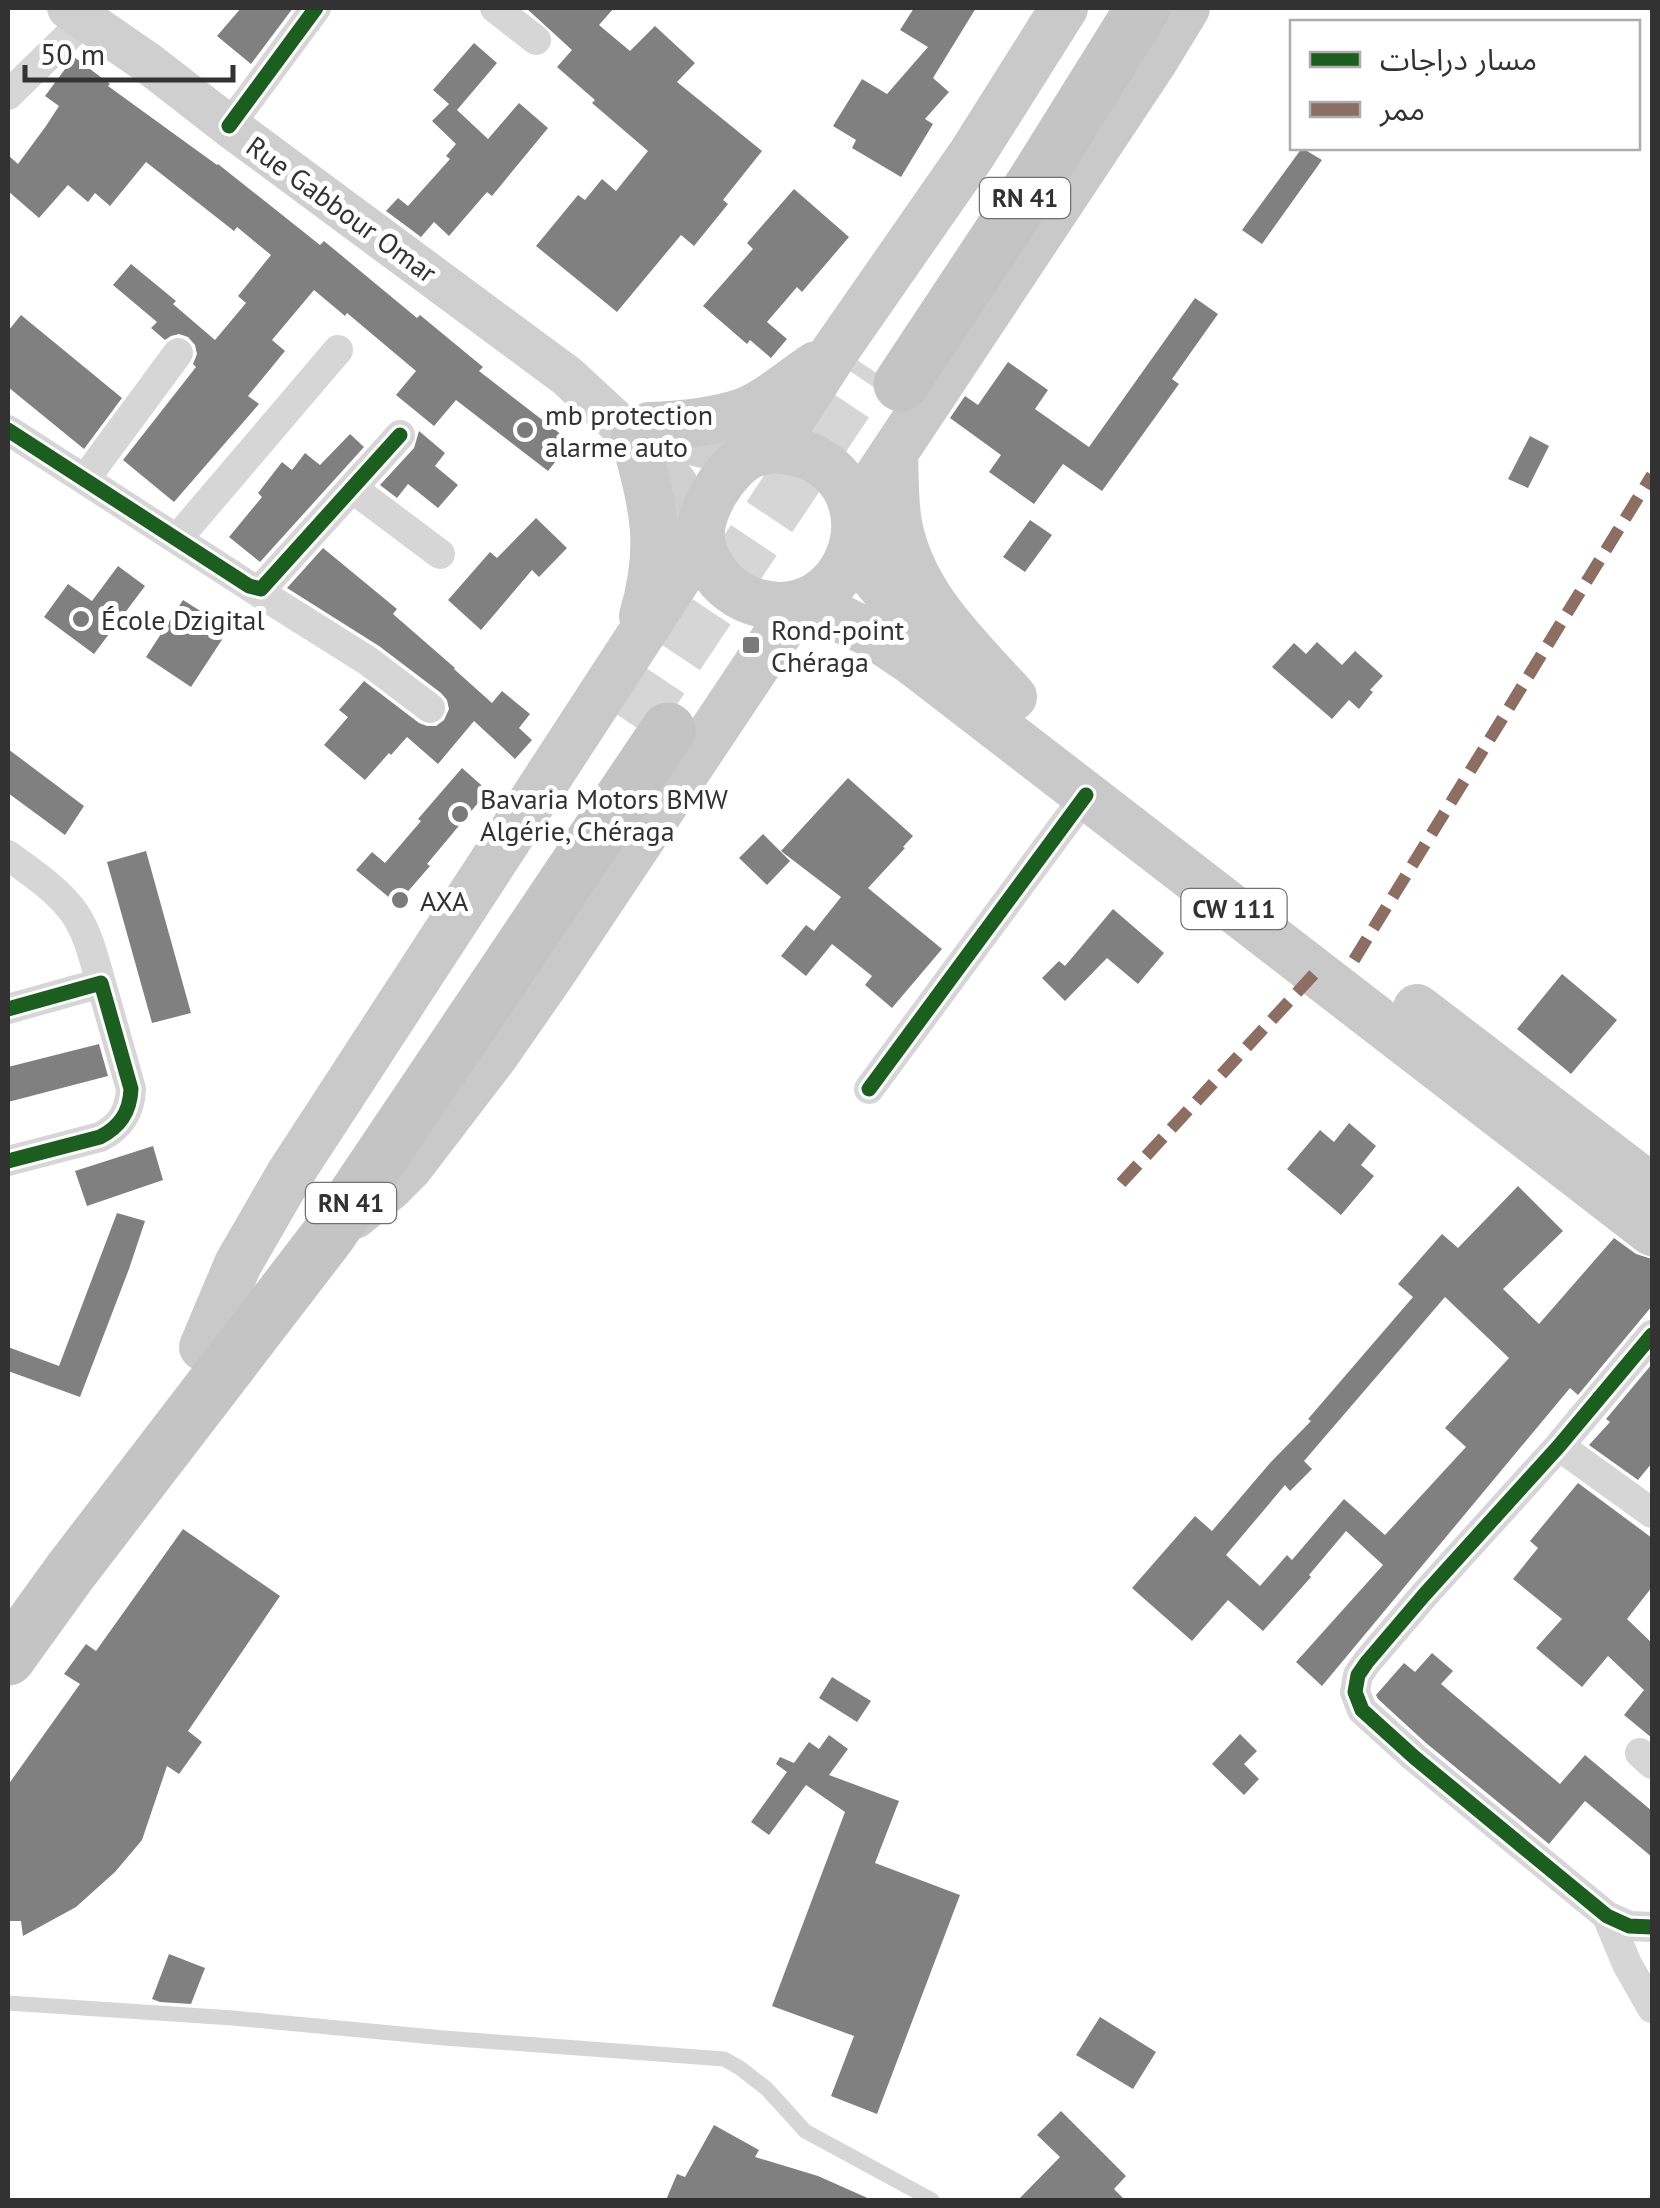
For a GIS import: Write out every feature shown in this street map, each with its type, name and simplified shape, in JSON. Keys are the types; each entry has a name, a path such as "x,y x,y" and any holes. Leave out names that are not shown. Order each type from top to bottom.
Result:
{"highway":[{"name":"RN 41","path":"869,368 1001,172 1103,8"},
{"name":"RN 41","path":"869,368 1032,186 1143,8"},
{"name":"RN 41","path":"8,1606 203,1346 650,727 330,1233 8,1658"}],"main road":[{"path":"203,1346 238,1264 290,1174 701,539 704,517 721,482 869,368 972,154 1064,8"},
{"path":"330,1233 389,1188 452,1112 551,974 802,603 831,585 848,561 854,530 894,453 1186,8"},
{"name":"Rue Gabbour Omar","path":"82,12 642,432 677,484 701,539"},
{"path":"635,643 652,586 656,536 642,432 743,412 869,368"},
{"name":"Rue Gabbour Omar","path":"642,432 698,446 761,452"},
{"path":"761,452 795,451 816,459 834,473 847,492 854,530"},
{"path":"894,453 898,524 918,582 942,617 1013,697"},
{"name":"CW 111","path":"854,530 873,578 912,618 1652,1188"},
{"path":"701,539 710,566 726,586 747,600 772,606 802,603"},
{"name":"CW 111","path":"802,603 851,622 892,647 1652,1232"}],"street":[{"path":"229,126 316,8"},
{"path":"495,8 536,40"},
{"path":"8,95 82,12"},
{"path":"177,539 338,350"},
{"path":"85,480 178,354"},
{"path":"8,430 368,661 430,708"},
{"path":"249,586 261,589 400,435"},
{"path":"352,488 440,554"},
{"path":"869,1089 1086,795"},
{"path":"8,854 74,912 88,938 131,1089 131,1104 113,1131 100,1138 8,1162"},
{"path":"8,1009 101,983"},
{"path":"1652,1335 1367,1662 1358,1675 1355,1692 1362,1710 1401,1746 1608,1916 1629,1926 1652,1927"},
{"path":"1559,1446 1652,1512"},
{"path":"1608,1916 1627,1964 1652,2008"}],"lane":[{"path":"8,2003 724,2059 767,2089 806,2130 932,2200"}],"building":[{"path":"241,8 293,8 251,64 217,36"},
{"path":"526,8 614,8 599,25 630,51 655,26 695,63 677,82 762,151 723,200 728,204 694,246 681,235 617,312 536,246 578,195 585,200 602,179 616,191 648,151 557,67 572,50"},
{"path":"914,8 976,8 933,78 949,92 925,119 933,124 901,177 852,148 856,140 833,126 862,79 887,94 928,47 900,30"},
{"path":"474,43 497,63 457,110 488,139 519,103 548,128 492,196 487,192 449,236 434,222 421,237 386,211 398,198 408,206 450,159 446,156 456,144 432,121 449,104 433,90"},
{"path":"74,57 320,245 324,241 417,318 420,315 483,367 479,371 571,442 548,471 456,400 434,426 396,395 416,371 314,290 272,340 285,351 248,396 259,404 174,502 123,460 196,367 193,364 197,354 188,337 179,334 165,340 151,328 157,322 113,285 131,264 215,340 246,303 238,296 271,255 146,162 110,206 95,193 88,202 68,185 39,218 8,191 8,155 18,164 46,126 59,106 45,96"},
{"path":"1301,150 1322,160 1262,244 1242,230"},
{"path":"794,189 849,237 802,292 797,287 767,322 787,339 771,358 750,340 747,344 703,306 753,249 747,243"},
{"path":"1195,298 1218,314 1172,379 1179,384 1102,491 1063,464 1034,504 989,472 1001,455 950,418 965,396 978,405 1008,362 1048,390 1035,409 1089,447"},
{"path":"21,315 122,398 84,449 8,387 8,331"},
{"path":"419,431 445,453 435,466 458,485 438,508 408,484 397,498 380,485 414,448"},
{"path":"350,434 364,447 260,562 229,537 262,497 258,493 282,462 292,470 305,453 320,465"},
{"path":"1530,436 1549,446 1528,488 1508,479"},
{"path":"536,518 567,548 539,577 532,570 481,630 448,600 490,552 497,558"},
{"path":"1030,520 1052,535 1025,572 1003,557"},
{"path":"323,548 397,609 393,614 492,703 502,691 530,714 519,728 532,740 515,759 474,721 438,764 407,737 365,780 324,745 348,717 339,710 364,681 427,726 444,720 449,709 441,693 379,646 287,588"},
{"name":"École Dzigital","path":"118,566 145,586 94,654 44,617 68,584 92,601"},
{"path":"183,600 229,629 191,687 146,657"},
{"path":"1317,642 1342,665 1355,651 1383,676 1359,709 1349,700 1332,719 1272,667 1294,643 1306,654"},
{"path":"8,749 84,806 65,835 8,793"},
{"path":"462,768 488,791 397,904 356,870 372,852 385,863"},
{"path":"848,778 913,836 868,888 942,949 892,1008 865,985 872,976 832,944 806,976 781,956 806,925 814,931 841,897 781,851"},
{"path":"763,834 790,861 767,885 739,858"},
{"path":"146,851 191,1013 152,1023 107,862"},
{"path":"1113,909 1164,953 1138,984 1107,958 1065,1001 1042,978 1059,961 1065,966"},
{"path":"1562,974 1617,1020 1571,1074 1517,1029"},
{"path":"99,1044 108,1076 8,1102 8,1067"},
{"path":"1349,1123 1376,1146 1361,1165 1374,1176 1341,1215 1287,1169 1320,1130 1334,1142"},
{"path":"153,1146 163,1180 87,1206 75,1171"},
{"path":"1518,1186 1563,1231 1503,1289 1539,1324 1614,1238 1636,1254 1652,1259 1652,1306 1578,1395 1570,1388 1322,1686 1296,1662 1383,1565 1346,1531 1263,1631 1228,1600 1192,1641 1132,1588 1195,1516 1212,1531 1311,1421 1308,1419 1413,1297 1398,1284 1442,1234 1458,1248","holes":["1445,1297 1509,1358 1445,1428 1466,1447 1385,1535 1344,1499 1292,1560 1287,1555 1260,1586 1226,1555 1285,1485 1290,1491 1312,1469 1304,1461"]},
{"path":"117,1213 145,1221 80,1397 8,1371 8,1347 59,1366"},
{"path":"1652,1364 1652,1463 1638,1480 1589,1445"},
{"path":"1578,1483 1652,1538 1652,1587 1627,1619 1652,1643 1652,1738 1624,1715 1644,1690 1608,1656 1582,1687 1536,1648 1562,1619 1513,1579 1538,1548 1530,1541"},
{"path":"183,1529 280,1596 188,1731 202,1742 179,1774 167,1766 142,1840 115,1872 76,1907 23,1936 21,1921 8,1921 8,1785 80,1684 64,1674 86,1644 96,1651"},
{"path":"1432,1653 1453,1671 1441,1684 1560,1784 1585,1755 1652,1811 1652,1857 1585,1801 1549,1844 1378,1699 1376,1695 1404,1663 1415,1672"},
{"path":"832,1677 871,1701 857,1722 819,1698"},
{"path":"1240,1734 1257,1751 1244,1764 1259,1779 1244,1795 1212,1764"},
{"path":"829,1735 848,1749 829,1775 899,1801 875,1863 960,1895 877,2114 831,2096 854,2036 772,2006 845,1812 806,1785 769,1835 751,1822 787,1772 776,1764 780,1757 794,1763 809,1742 819,1749"},
{"path":"169,1954 205,1968 191,2004 152,1999"},
{"path":"1100,2017 1156,2052 1133,2089 1076,2055"},
{"path":"1061,2111 1126,2176 1114,2189 1125,2200 1018,2200 1060,2157 1037,2135"},
{"path":"714,2125 759,2150 755,2157 818,2176 872,2200 666,2200 677,2174 685,2177"}],"tunnel":[{"path":"631,724 869,368"}],"marked path":[{"path":"1354,960 1652,475"},
{"path":"1121,1183 1316,972"}],"cycle path":[{"path":"229,126 316,8"},
{"path":"8,430 249,586 261,589 400,435"},
{"path":"869,1089 1086,795"},
{"path":"8,1009 101,983 131,1089 126,1112 107,1133 8,1161"},
{"path":"1652,1335 1367,1662 1358,1675 1355,1692 1362,1710 1414,1757 1607,1916 1629,1926 1652,1927"}],"place":[{"name":"mb protection alarme auto","path":"525,430"},
{"name":"École Dzigital","path":"81,619"},
{"name":"Rond-point Chéraga","path":"751,645"},
{"name":"Bavaria Motors BMW Algérie, Chéraga","path":"460,814"},
{"name":"AXA","path":"400,900"}]}
